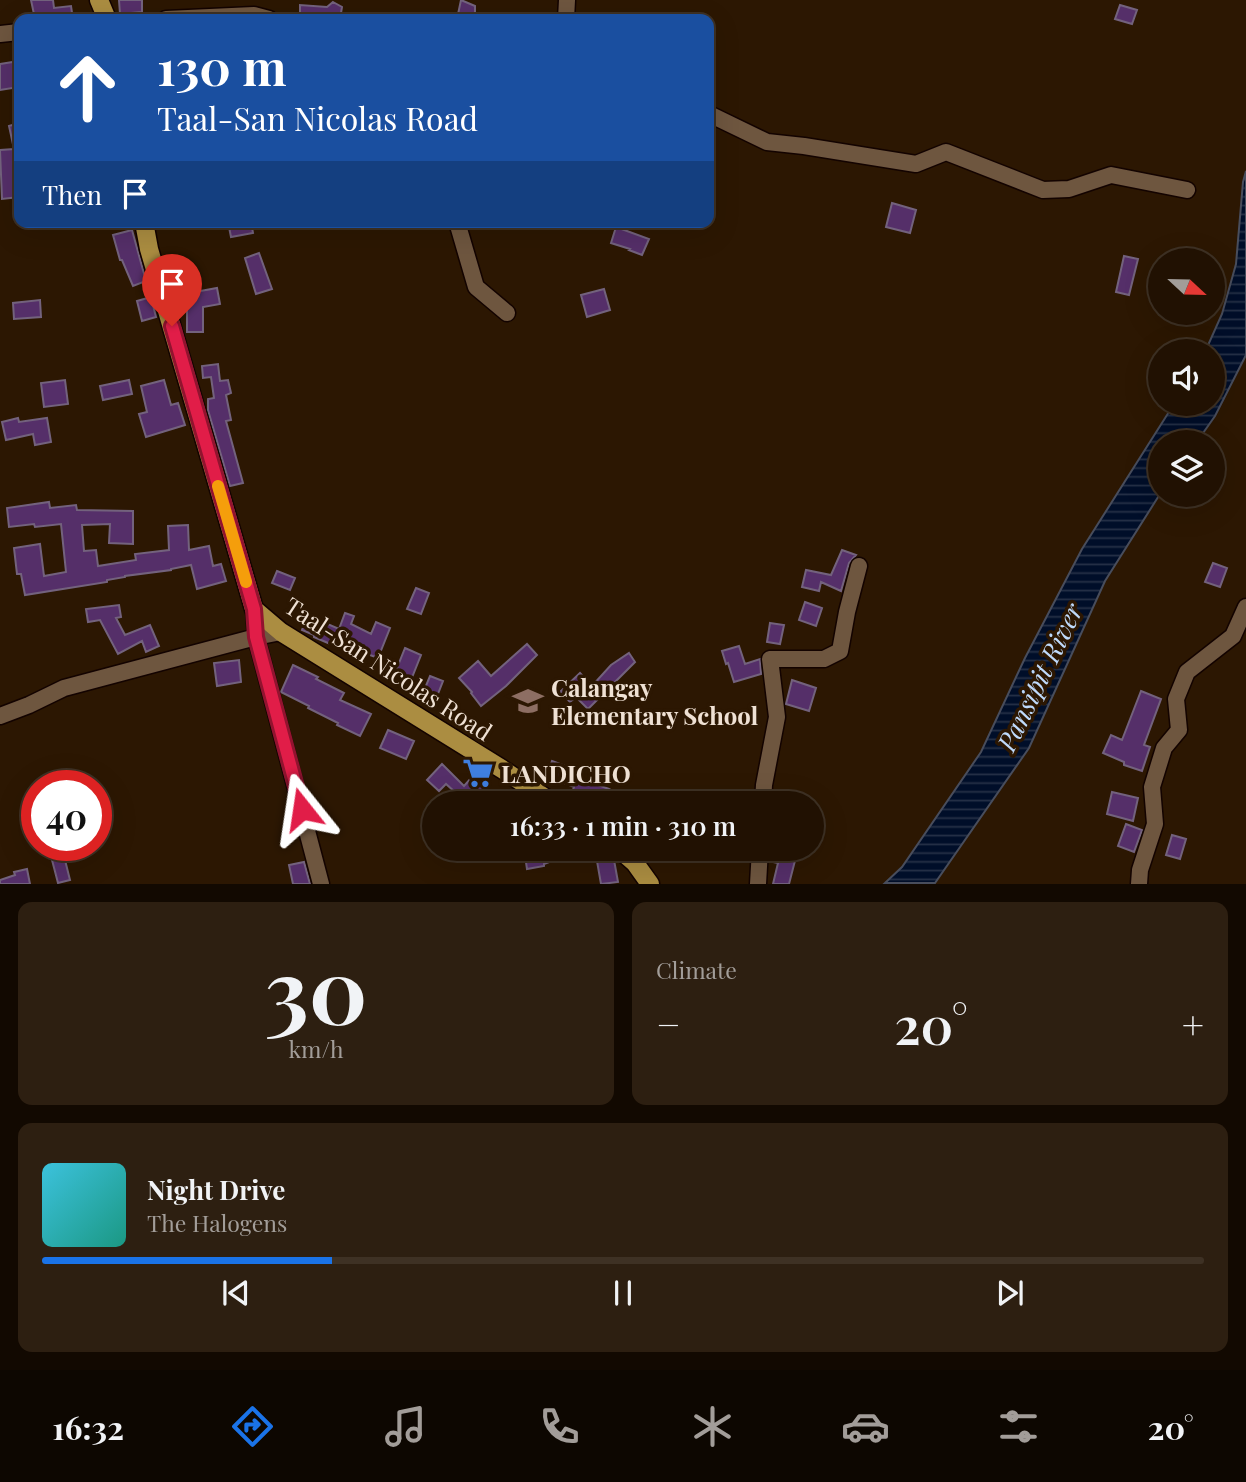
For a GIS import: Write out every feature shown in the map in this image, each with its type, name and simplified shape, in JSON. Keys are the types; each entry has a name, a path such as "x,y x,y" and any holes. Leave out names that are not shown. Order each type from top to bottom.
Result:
{"main road":[{"name":"Taal-San Nicolas Road","path":"145,228 254,609 281,632 536,791"},
{"path":"633,861 650,884"}],"street":[{"path":"714,116 767,142 916,164 946,152 1043,190 1069,189 1111,175 1187,190"},
{"path":"459,228 476,287 507,313"},
{"path":"764,791 777,717 770,659 824,659 840,651 859,566"},
{"path":"1139,884 1140,870 1155,824 1152,787 1164,748 1179,730 1176,699 1187,672 1233,636 1246,607"},
{"path":"254,609 256,637 321,884"},
{"path":"0,716 64,688 281,632"},
{"path":"758,884 759,861"}],"water":[{"path":"1246,171 1246,355 1225,396 1225,339 1211,339 1217,326 1225,326 1225,303 1236,264"},
{"path":"1166,416 1215,416 1205,430 1158,430"},
{"name":"Pansipit River","path":"1148,445 1148,507 1152,507 1105,581 1029,748 935,883 885,883 902,867 981,752 1025,658 1082,549"}],"building":[{"path":"31,0 53,0 54,8 71,6 72,14 34,14"},
{"path":"119,0 142,0 142,12 120,14"},
{"path":"461,0 475,6 475,14 458,14"},
{"path":"333,2 342,7 341,14 300,14 300,5 327,7"},
{"path":"1120,5 1137,10 1132,24 1115,19"},
{"path":"14,62 14,88 0,90 0,64"},
{"path":"14,124 14,149 9,126"},
{"path":"14,149 14,198 2,199 0,150"},
{"path":"892,203 916,210 910,233 886,227"},
{"path":"229,228 252,228 253,233 231,237"},
{"path":"616,228 649,239 642,255 611,243"},
{"path":"132,230 146,281 133,286 120,260 113,235"},
{"path":"259,253 272,289 256,294 245,258"},
{"path":"1124,256 1138,259 1129,295 1116,292"},
{"path":"217,288 220,304 203,307 203,332 187,332 187,310 179,311 178,293"},
{"path":"604,289 610,310 587,317 581,295"},
{"path":"151,297 156,317 142,321 137,301"},
{"path":"40,300 41,317 14,319 13,303"},
{"path":"218,364 220,381 228,380 231,393 226,395 231,420 226,421 243,483 230,486 208,410 208,399 214,398 211,377 203,378 202,366"},
{"path":"65,380 68,404 44,407 41,383"},
{"path":"129,380 132,394 103,400 100,386"},
{"path":"164,380 171,405 178,403 185,425 146,437 139,414 147,412 141,386"},
{"path":"18,418 19,422 47,418 51,442 35,445 33,434 6,440 2,422"},
{"path":"49,502 50,508 76,505 77,510 133,511 133,544 109,543 110,524 82,525 84,551 96,550 98,566 136,560 135,554 169,550 168,526 188,525 189,550 209,546 213,566 221,564 226,581 197,589 191,565 25,595 21,574 17,574 14,548 40,544 44,576 66,572 61,524 9,527 7,508"},
{"path":"842,550 856,555 849,563 841,591 821,582 819,591 802,587 806,570 831,575"},
{"path":"1213,563 1227,568 1220,587 1205,582"},
{"path":"277,571 295,578 290,590 272,583"},
{"path":"416,588 429,593 421,614 407,609"},
{"path":"805,602 822,608 816,626 799,620"},
{"path":"119,605 121,617 116,618 125,635 150,625 159,646 146,652 142,641 118,654 100,620 88,622 86,609"},
{"path":"345,613 354,616 351,624 371,634 376,622 390,628 378,658 342,644 341,648 302,630 308,614 339,629"},
{"path":"770,623 784,625 780,644 767,642"},
{"path":"527,644 537,655 481,706 459,678 478,661 491,676"},
{"path":"739,646 745,664 760,659 761,674 734,682 722,651"},
{"path":"405,648 421,655 411,680 395,673"},
{"path":"629,653 635,662 588,709 576,697 570,702 560,692 580,673 592,686 611,665"},
{"path":"239,660 241,682 217,686 214,663"},
{"path":"293,665 344,693 340,700 371,714 360,736 281,692"},
{"path":"430,676 443,681 436,699 423,693"},
{"path":"792,680 816,688 809,711 786,704"},
{"path":"1141,691 1161,699 1144,745 1150,747 1142,771 1103,753 1111,735 1122,740"},
{"path":"388,730 414,741 406,759 380,748"},
{"path":"552,761 571,768 568,774 613,791 572,791 574,787 547,776"},
{"path":"442,764 464,786 473,776 489,791 454,791 446,784 439,791 427,780"},
{"path":"1112,792 1138,798 1133,821 1107,814"},
{"path":"1126,824 1142,830 1134,852 1118,846"},
{"path":"1172,835 1186,839 1180,859 1166,855"},
{"path":"52,861 65,861 70,880 58,883"},
{"path":"526,861 552,861 544,866 527,869"},
{"path":"597,861 614,861 618,882 601,884"},
{"path":"795,861 789,884 773,884 778,863 773,862"},
{"path":"304,862 310,884 293,884 289,865"},
{"path":"27,869 30,884 0,884 0,880 15,875 14,872"}],"slow traffic":[{"path":"218,486 246,582"}],"place":[{"name":"Calangay Elementary School","path":"528,701"},
{"name":"LANDICHO","path":"478,773"}],"route":[{"path":"172,326 254,609 256,637 302,809"}]}
